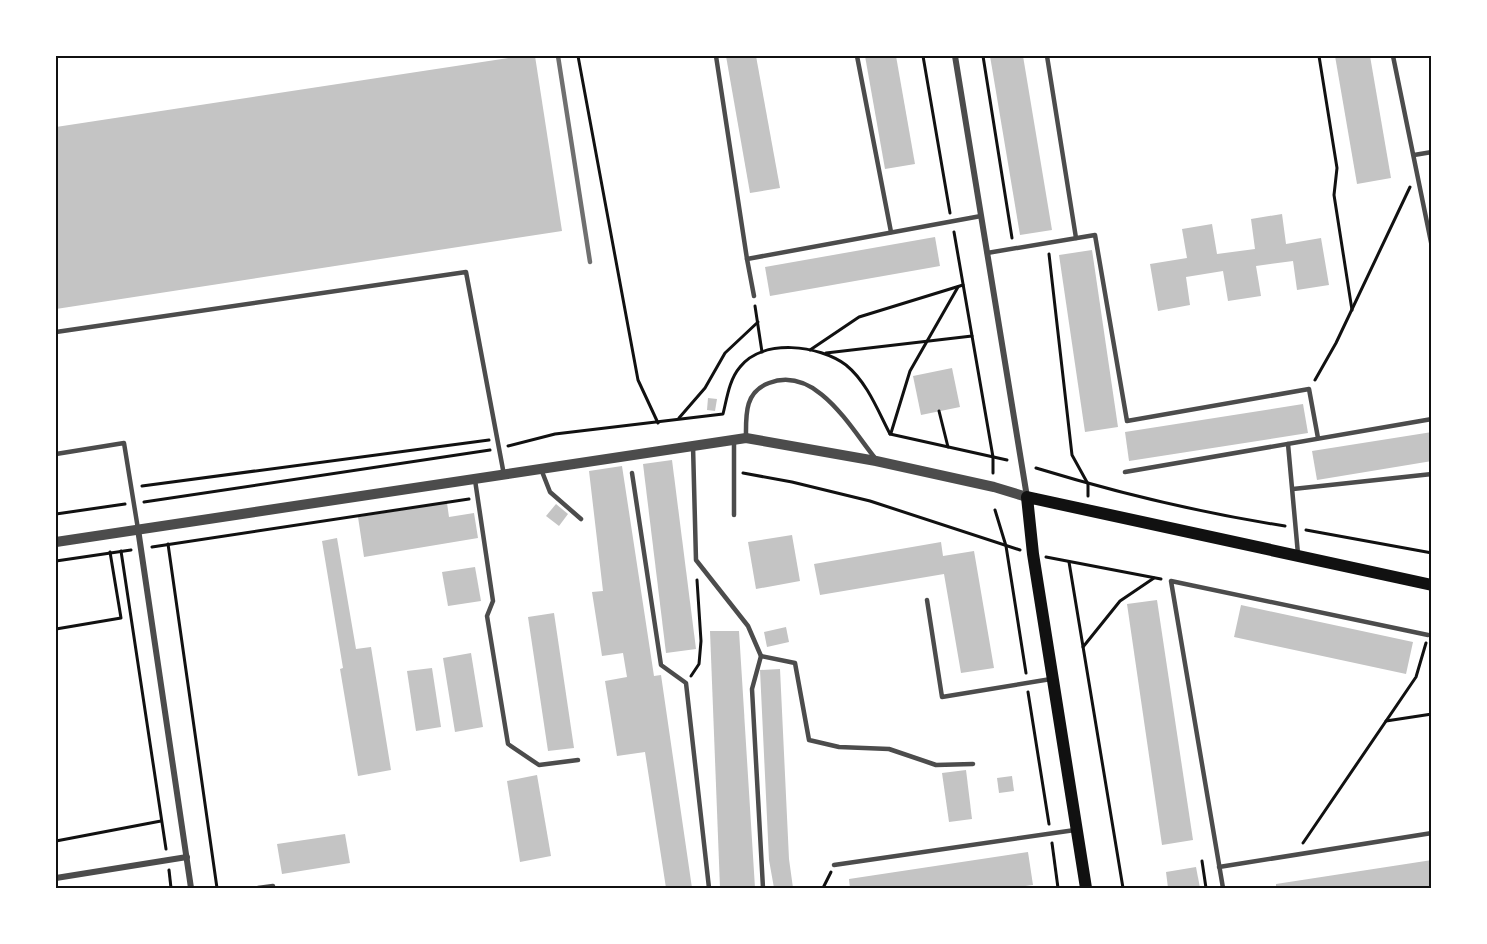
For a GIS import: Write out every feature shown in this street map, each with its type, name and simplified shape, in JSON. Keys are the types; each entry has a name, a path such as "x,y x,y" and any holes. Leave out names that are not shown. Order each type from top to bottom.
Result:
{"main road":[{"path":"1086,888 1033,554 1027,498 1431,585"}],"street":[{"path":"56,542 746,438 876,460 994,487 1027,498 955,56"},
{"path":"138,529 191,888"},
{"path":"56,878 187,857"}],"lane":[{"path":"716,56 754,296"},
{"path":"857,56 891,232"},
{"path":"1047,56 1076,238"},
{"path":"1393,56 1431,247"},
{"path":"1414,155 1431,152"},
{"path":"747,259 981,216"},
{"path":"987,253 1095,235 1127,421 1309,389 1318,438"},
{"path":"56,332 466,272 504,475"},
{"path":"746,438 746,413 754,392 772,381 786,379 800,381 825,396 876,460"},
{"path":"1125,472 1431,419"},
{"path":"734,440 734,516"},
{"path":"56,454 124,443 138,529"},
{"path":"1288,444 1299,556"},
{"path":"693,446 696,560 748,626 761,656 752,689 763,888"},
{"path":"541,469 550,492 581,519"},
{"path":"632,473 661,665 686,683 709,888"},
{"path":"1293,489 1431,474"},
{"path":"475,480 493,601 487,616 508,744 539,765 578,760"},
{"path":"1223,888 1171,581 1428,635"},
{"path":"927,600 942,697 1054,678"},
{"path":"761,656 795,663 809,740 839,747 889,749 936,765 973,764"},
{"path":"834,865 1077,830"},
{"path":"1219,867 1431,833"},
{"path":"258,888 273,886"}],"path":[{"path":"578,56 638,380 658,423"},
{"path":"923,56 961,285 993,457 993,473"},
{"path":"983,56 1014,249"},
{"path":"1319,56 1337,168 1334,195 1352,310"},
{"path":"1309,389 1352,310 1417,171"},
{"path":"1048,243 1072,455 1088,484 1088,497"},
{"path":"961,285 910,371 890,435 1007,460"},
{"path":"810,350 859,317 961,285"},
{"path":"754,296 762,352"},
{"path":"678,420 705,388 725,353 758,322"},
{"path":"825,353 972,336"},
{"path":"939,411 948,447"},
{"path":"56,514 499,449 555,434 723,414"},
{"path":"131,487 497,438"},
{"path":"1036,468 1088,484 1227,517 1431,553"},
{"path":"733,471 792,482 870,501 1006,546"},
{"path":"217,888 168,544 477,497"},
{"path":"995,510 1006,546 1058,888"},
{"path":"56,561 121,551 171,888"},
{"path":"56,629 120,618 110,552"},
{"path":"1033,554 1171,581"},
{"path":"686,683 699,664 701,641 696,560"},
{"path":"1069,562 1123,888"},
{"path":"1083,647 1120,601 1154,578"},
{"path":"1295,855 1416,677 1428,635"},
{"path":"1386,721 1431,714"},
{"path":"56,841 161,821"},
{"path":"1202,861 1206,888"},
{"path":"823,888 834,865"}],"building":[{"path":"521,56 535,56 562,231 56,309 56,127"},
{"path":"726,56 756,56 780,188 750,193"},
{"path":"865,56 896,56 915,164 885,169"},
{"path":"990,56 1023,56 1052,230 1020,235"},
{"path":"1335,56 1370,56 1391,178 1357,184"},
{"path":"1282,214 1286,244 1321,238 1329,285 1297,290 1293,261 1256,266 1261,296 1228,301 1223,271 1186,277 1190,305 1158,311 1150,264 1187,258 1182,229 1212,224 1217,254 1255,249 1251,219"},
{"path":"935,237 940,266 770,296 765,267"},
{"path":"1092,250 1118,427 1085,432 1059,255"},
{"path":"952,368 960,407 921,415 913,376"},
{"path":"708,398 717,399 715,411 707,410"},
{"path":"1303,404 1308,433 1129,461 1125,432"},
{"path":"1432,432 1432,461 1317,480 1312,451"},
{"path":"672,460 696,649 666,653 643,464"},
{"path":"622,466 654,676 661,675 692,888 666,888 645,752 617,756 605,681 627,677 623,653 602,656 592,592 603,591 589,471"},
{"path":"447,503 449,517 474,513 478,538 364,557 358,517"},
{"path":"556,504 568,514 559,526 546,516"},
{"path":"792,535 800,581 756,589 748,542"},
{"path":"337,538 356,649 371,647 391,770 358,776 322,541"},
{"path":"941,542 943,556 974,551 994,668 961,673 944,574 820,595 814,564"},
{"path":"475,567 481,601 448,606 442,572"},
{"path":"1157,600 1193,840 1162,845 1127,604"},
{"path":"1241,605 1413,642 1406,674 1234,637"},
{"path":"554,613 574,748 548,751 528,617"},
{"path":"786,627 789,642 767,647 764,632"},
{"path":"710,631 739,631 755,888 720,888"},
{"path":"471,653 483,727 455,732 443,658"},
{"path":"432,668 441,727 416,731 407,671"},
{"path":"780,669 789,859 793,888 774,888 769,860 760,670"},
{"path":"966,770 972,819 949,822 942,773"},
{"path":"537,775 551,856 520,862 507,781"},
{"path":"1012,776 1014,791 999,793 997,778"},
{"path":"345,834 350,863 282,874 277,844"},
{"path":"1028,852 1033,885 1010,888 850,888 849,879"},
{"path":"1432,860 1432,888 1276,888 1276,884"},
{"path":"1196,867 1200,888 1168,888 1166,872"}],"railway":[{"path":"558,56 590,262"}]}
